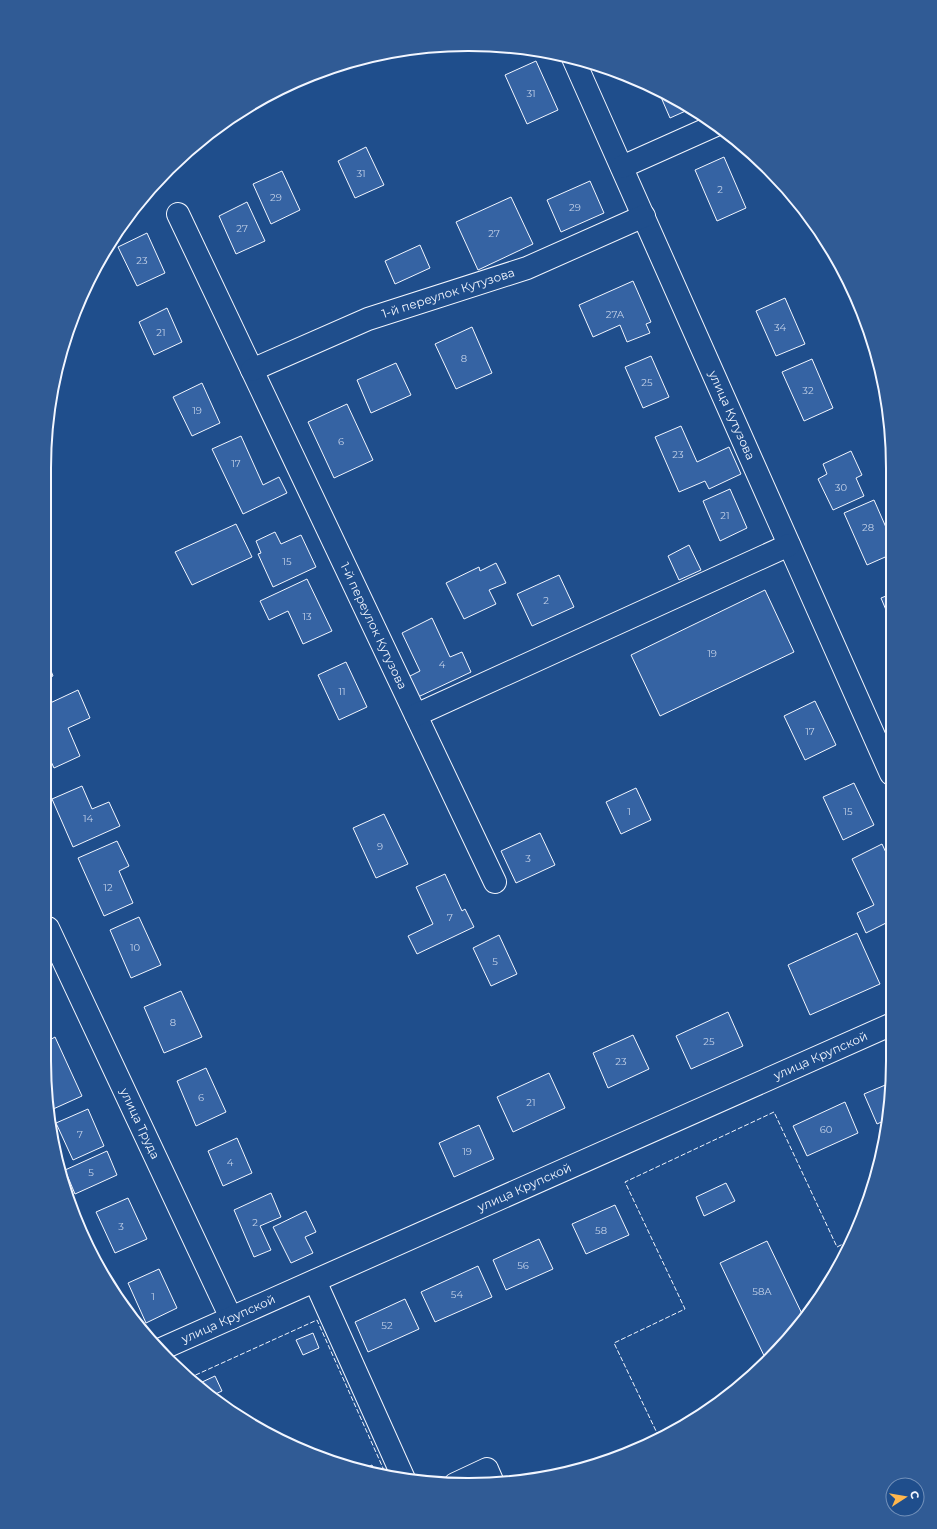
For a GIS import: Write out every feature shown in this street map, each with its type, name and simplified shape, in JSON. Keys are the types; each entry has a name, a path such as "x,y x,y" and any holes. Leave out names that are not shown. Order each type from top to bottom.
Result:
{"street":[{"name":"улица Кутузова","path":"576,65 886,763"},
{"path":"622,167 710,128"},
{"name":"1-й переулок Кутузова","path":"178,214 495,882"},
{"name":"1-й переулок Кутузова","path":"252,370 368,319 527,268 644,216"},
{"path":"416,715 790,545"},
{"name":"улица Труда","path":"51,934 231,1318"},
{"name":"улица Крупской","path":"165,1347 886,1027"},
{"path":"315,1281 401,1472"},
{"path":"468,1478 487,1469 491,1477"}],"building":[{"path":"536,61 558,110 527,124 505,75"},
{"path":"662,99 684,112 670,118"},
{"path":"366,147 384,185 355,198 338,161"},
{"path":"724,157 746,208 717,221 695,170"},
{"path":"282,171 300,210 271,224 253,184"},
{"path":"590,181 604,213 561,232 547,200"},
{"path":"511,197 533,244 478,270 456,222"},
{"path":"247,202 265,241 236,254 219,216"},
{"path":"147,233 165,273 137,286 118,247"},
{"path":"420,245 430,268 395,284 385,261"},
{"path":"633,281 651,322 646,324 650,333 627,342 620,325 593,337 579,305"},
{"path":"785,298 805,344 776,356 756,311"},
{"path":"167,308 182,342 154,355 139,322"},
{"path":"472,327 492,373 456,389 435,344"},
{"path":"651,356 669,397 643,408 625,367"},
{"path":"812,359 833,408 804,421 782,372"},
{"path":"396,363 411,395 371,413 357,380"},
{"path":"202,383 220,423 192,436 173,397"},
{"path":"347,404 373,460 334,478 308,422"},
{"path":"681,426 697,462 729,447 741,474 709,489 705,481 679,492 655,437"},
{"path":"241,436 263,485 279,477 287,493 243,514 212,449"},
{"path":"851,451 862,475 856,478 864,496 833,510 818,479 827,474 823,464"},
{"path":"730,489 747,528 720,541 703,501"},
{"path":"874,500 886,527 886,557 867,565 844,513"},
{"path":"236,524 252,557 192,585 175,552"},
{"path":"275,532 281,544 301,535 316,567 273,587 258,554 261,553 256,541"},
{"path":"689,545 701,570 679,580 668,556"},
{"path":"496,563 506,583 489,590 496,604 464,619 446,583 479,567 480,571"},
{"path":"559,575 574,607 532,626 517,594"},
{"path":"307,579 332,631 303,644 288,611 269,620 260,601"},
{"path":"765,590 794,652 660,716 631,655"},
{"path":"886,596 886,610 881,598"},
{"path":"432,618 450,657 462,652 471,672 418,697 408,677 420,671 402,633"},
{"path":"346,662 367,707 339,720 318,675"},
{"path":"78,690 90,718 68,728 80,756 54,768 51,762 51,703"},
{"path":"815,701 836,745 805,760 784,716"},
{"path":"854,783 874,825 843,840 823,797"},
{"path":"82,786 92,809 109,802 120,826 73,847 52,799"},
{"path":"636,788 651,820 621,834 606,802"},
{"path":"384,814 408,864 376,878 353,828"},
{"path":"540,833 555,865 516,883 501,851"},
{"path":"117,841 129,866 119,871 133,903 104,916 78,858"},
{"path":"882,844 886,852 886,923 866,933 857,913 874,905 852,859"},
{"path":"445,874 462,911 465,909 474,927 417,954 408,936 433,924 416,887"},
{"path":"139,917 161,965 131,978 110,930"},
{"path":"857,933 880,984 810,1015 788,965"},
{"path":"499,935 517,974 491,986 473,948"},
{"path":"181,991 202,1037 164,1053 144,1007"},
{"path":"728,1012 743,1046 691,1069 676,1036"},
{"path":"633,1035 649,1069 608,1088 593,1053"},
{"path":"55,1037 82,1096 54,1109 52,1088 51,1039"},
{"path":"206,1068 226,1112 196,1126 177,1081"},
{"path":"549,1073 565,1108 513,1132 497,1097"},
{"path":"885,1085 881,1122 877,1124 864,1094"},
{"path":"845,1102 858,1133 807,1156 793,1126"},
{"path":"88,1109 104,1146 73,1160 56,1123"},
{"path":"479,1125 494,1159 454,1177 439,1143"},
{"path":"237,1138 252,1173 223,1186 208,1151"},
{"path":"107,1151 117,1175 75,1194 65,1170"},
{"path":"726,1183 735,1201 704,1216 696,1197"},
{"path":"271,1193 281,1217 260,1226 271,1250 254,1257 234,1210"},
{"path":"128,1198 147,1239 115,1253 96,1212"},
{"path":"615,1205 629,1235 586,1254 572,1224"},
{"path":"306,1211 316,1232 305,1237 313,1253 291,1263 273,1227"},
{"path":"539,1239 553,1269 506,1290 493,1260"},
{"path":"767,1241 802,1313 764,1356 720,1263"},
{"path":"478,1266 492,1297 435,1322 421,1292"},
{"path":"159,1269 177,1308 146,1323 128,1283"},
{"path":"405,1299 419,1329 368,1352 355,1322"},
{"path":"313,1333 319,1348 303,1355 296,1340"},
{"path":"215,1376 222,1391 216,1394 202,1382"}],"fence":[{"path":"657,1433 614,1343 685,1309 625,1182 774,1112 837,1247 844,1244"},
{"path":"195,1375 317,1320 384,1469"}]}
